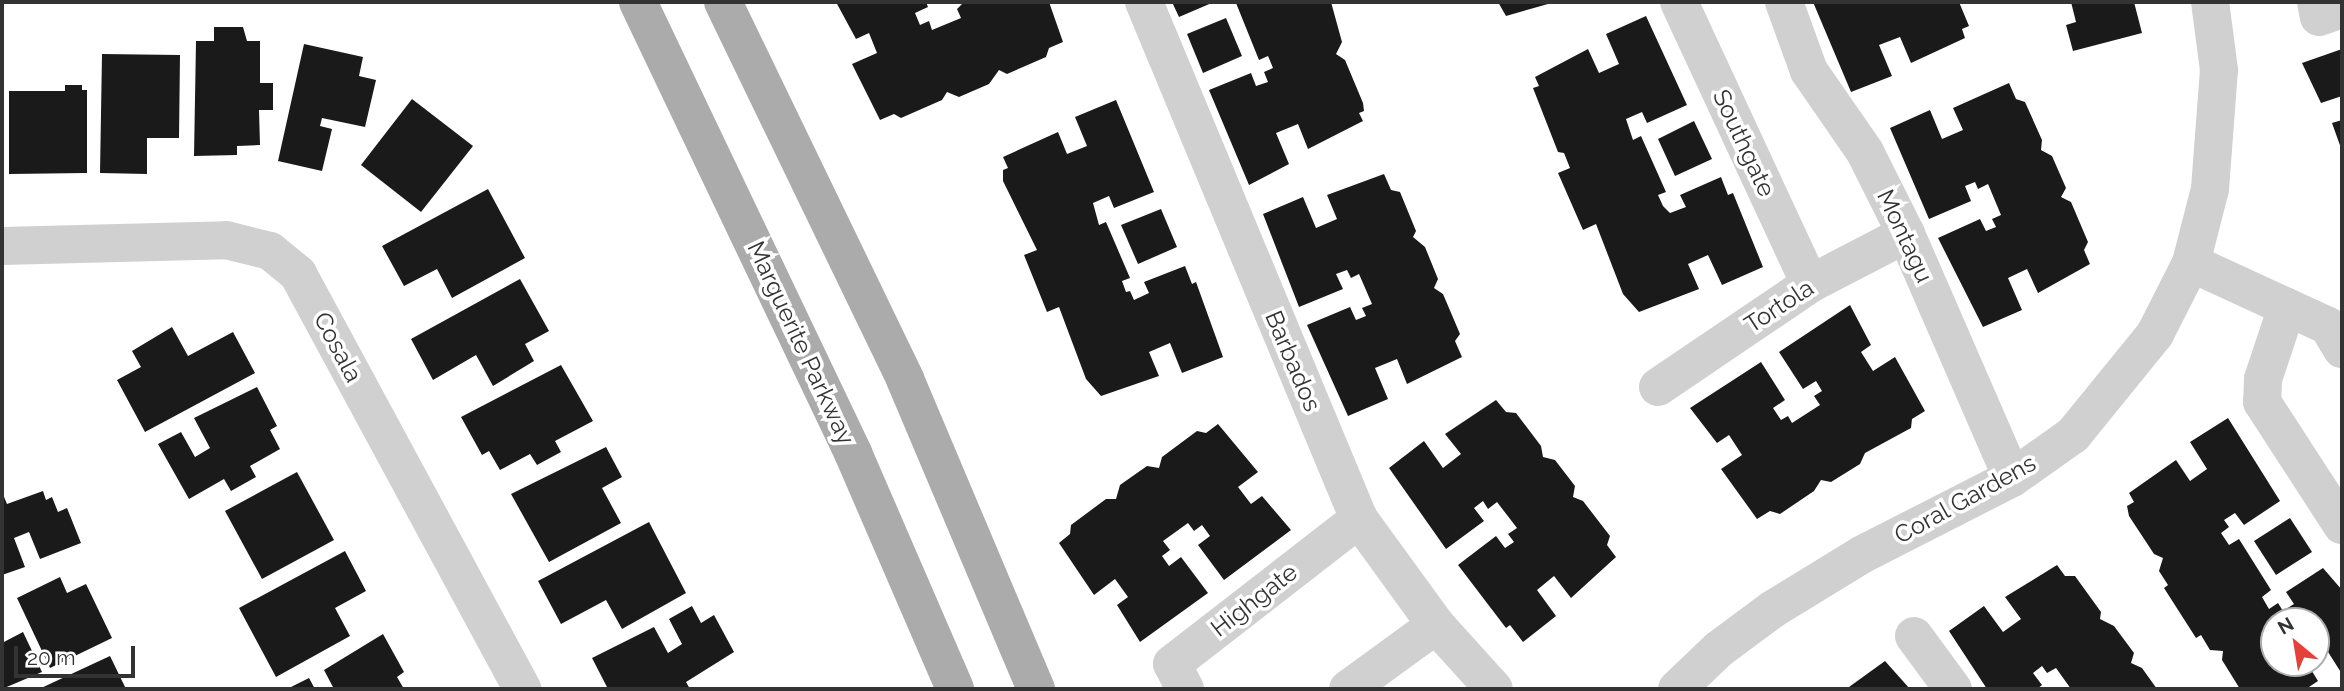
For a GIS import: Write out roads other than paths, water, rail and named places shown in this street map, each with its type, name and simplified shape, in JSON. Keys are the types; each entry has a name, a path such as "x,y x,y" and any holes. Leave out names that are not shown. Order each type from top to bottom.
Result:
{"main road":[{"name":"Marguerite Parkway","path":"638,2 853,453 956,689"},
{"path":"723,2 905,379 1036,689"}],"street":[{"name":"Barbados","path":"1144,2 1359,519 1436,625 1494,689"},
{"name":"Southgate","path":"1679,2 1810,284"},
{"name":"Montagu","path":"1784,2 1809,71 1865,152 1906,234 2012,478"},
{"name":"Coral Gardens","path":"1677,689 1719,649 1773,608 1861,555 2012,478 2073,435 2155,334 2190,262 2210,189 2219,70 2210,2"},
{"path":"2316,2 2319,17 2342,9"},
{"name":"Tortola","path":"1658,387 1810,284 1906,234"},
{"name":"Cosala","path":"2,246 226,240 270,251 299,274 522,689"},
{"path":"2190,262 2328,326 2342,349"},
{"path":"2287,307 2263,379 2262,402 2342,525"},
{"name":"Highgate","path":"1185,689 1172,664 1359,519"},
{"path":"1348,689 1436,625"},
{"path":"1914,636 1953,689"}]}
